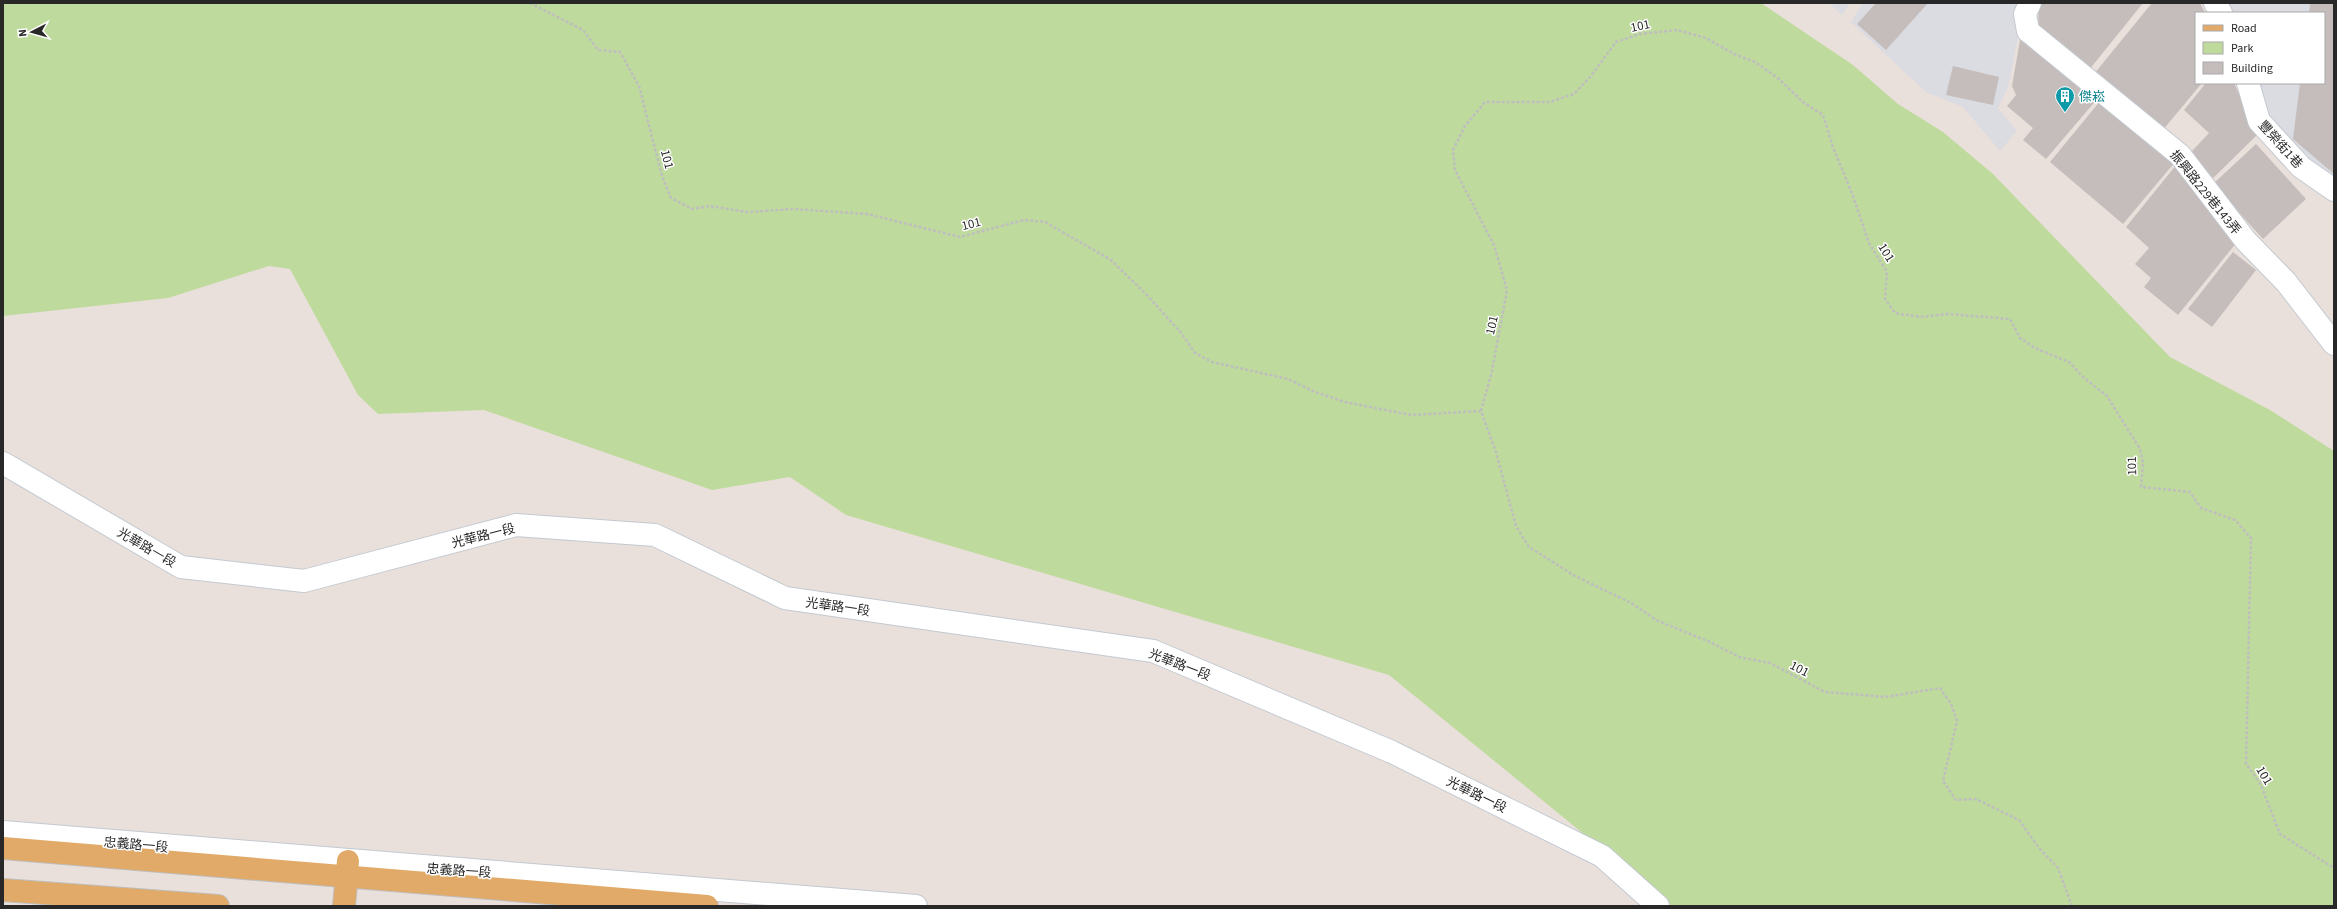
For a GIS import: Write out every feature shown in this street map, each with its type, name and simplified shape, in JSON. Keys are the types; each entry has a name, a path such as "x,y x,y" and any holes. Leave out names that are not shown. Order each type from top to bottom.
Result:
{"main road":[{"name":"忠義路一段","path":"3,848 346,868 707,906"},
{"path":"344,906 346,868"},
{"path":"3,890 218,906"}],"street":[{"name":"振興路229巷143弄","path":"2030,3 2025,14 2028,31 2180,155 2246,241 2286,282 2334,344"},
{"path":"2215,3 2220,12"},
{"name":"豐榮街1巷","path":"2248,84 2259,121 2301,167 2334,190"},
{"name":"光華路一段","path":"3,462 181,567 304,581 516,525 655,535 785,598 1153,651 1392,752 1602,856 1658,906"},
{"name":"忠義路一段","path":"3,832 346,868 916,906"}],"path":[{"name":"101","path":"530,3 583,30 598,50 620,52 639,86 662,176 671,198 692,209 709,206 747,212 794,209 866,214 960,237 1024,220 1045,222 1111,260 1146,294 1182,334 1195,353 1212,362 1288,379 1337,400 1412,415 1481,411"},
{"name":"101","path":"2072,906 2058,868 2039,848 2019,820 1976,799 1956,800 1943,781 1957,721 1951,704 1940,688 1886,698 1825,692 1770,663 1739,657 1710,642 1658,621 1631,603 1575,576 1529,547 1516,526 1496,452 1481,411 1492,371 1507,290 1494,245 1455,170 1453,150 1465,126 1485,102 1549,102 1574,94 1591,76 1616,42 1640,34 1676,30 1706,38 1734,54 1756,62 1779,79 1803,102 1823,115 1832,147 1854,196 1869,243 1887,272 1885,299 1895,313 1920,317 1948,314 2010,319 2020,338 2035,348 2069,362 2084,378 2107,396 2140,449 2143,463 2141,487 2190,492 2201,508 2235,520 2251,538 2246,764 2260,783 2280,834 2334,868"}],"shaded area":[{"path":"1829,3 1850,3 1842,15"},
{"path":"1863,3 2025,3 2008,87 1998,108 2017,131 2000,151 1963,107 1926,92 1851,22"},
{"path":"2226,3 2334,3 2334,183 2270,121 2257,84 2325,84 2325,12 2232,12"}],"green space":[{"path":"3,3 1761,3 1853,65 1898,104 1943,132 1993,174 2170,357 2270,410 2334,451 2334,906 1672,906 1389,675 846,515 790,477 712,490 484,410 378,414 358,395 290,269 269,266 168,298 3,316"}],"building":[{"path":"1876,3 1928,3 1886,50 1857,24"},
{"path":"2039,3 2143,3 2089,70 2038,29"},
{"path":"2152,3 2200,3 2204,12 2195,12 2195,84 2201,84 2162,131 2094,74"},
{"path":"2310,3 2334,3 2334,174 2293,139 2300,84 2325,84 2325,12 2309,12"},
{"path":"2021,34 2098,98 2046,159 2023,140 2033,128 2007,106 2016,95 2012,86"},
{"path":"1953,66 1999,77 1993,105 1946,95"},
{"path":"2205,84 2234,84 2257,135 2213,178 2197,160 2192,151 2209,133 2184,110"},
{"path":"2101,100 2175,162 2123,224 2050,162"},
{"path":"2256,144 2306,199 2263,239 2213,184"},
{"path":"2177,164 2237,242 2178,315 2144,287 2151,278 2135,264 2149,248 2126,227"},
{"path":"2233,252 2256,270 2212,327 2188,309"}],"place":[{"name":"傑崧","path":"2065,113"}]}
